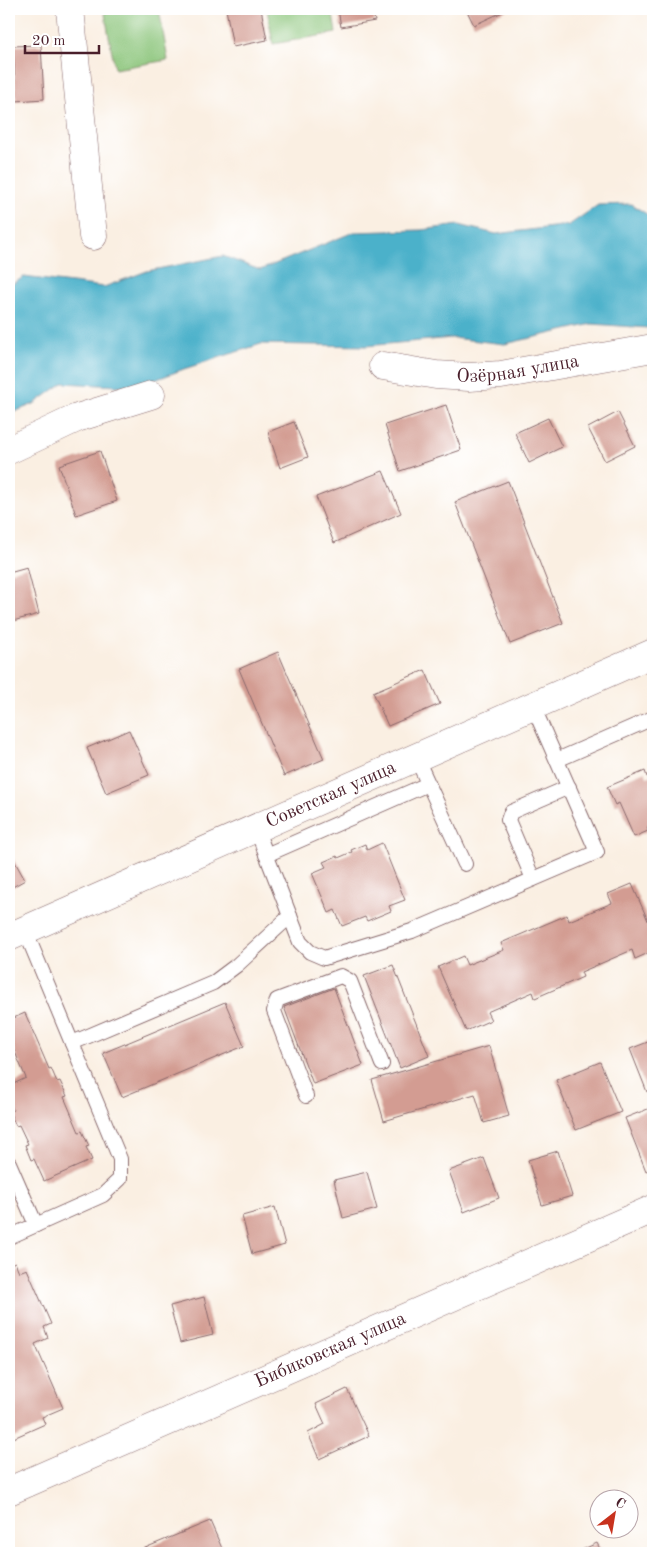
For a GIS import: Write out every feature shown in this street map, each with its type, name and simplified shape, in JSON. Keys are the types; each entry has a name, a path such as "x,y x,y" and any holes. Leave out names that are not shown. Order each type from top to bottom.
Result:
{"street":[{"path":"70,9 93,236"},
{"name":"Озёрная улица","path":"383,366 436,375 469,377 501,375 653,348"},
{"path":"9,450 76,418 151,395"},
{"name":"Советская улица","path":"17,933 653,653"},
{"name":"Бибиковская улица","path":"9,1491 653,1209"}],"lane":[{"path":"256,828 300,942 310,952 324,958 412,931 597,852 533,706"},
{"path":"557,760 653,718"},
{"path":"416,758 465,864"},
{"path":"266,855 428,784"},
{"path":"533,879 508,820 511,812 569,787"},
{"path":"72,1043 213,983 238,964 290,916"},
{"path":"9,1237 103,1195 120,1179 120,1159 72,1043 17,933"},
{"path":"324,958 325,982"},
{"path":"306,1096 274,1011 277,1000 341,976 350,981 382,1064"},
{"path":"9,1163 36,1225"}],"green space":[{"path":"104,9 159,9 168,60 115,69"},
{"path":"267,9 332,9 336,33 273,44"}],"water":[{"path":"631,204 653,218 653,324 649,328 592,324 505,344 452,338 366,346 261,344 136,387 63,383 34,404 9,414 9,286 24,277 104,287 147,271 223,256 260,270 354,232 421,230 459,225 496,234 569,225 598,205"}],"building":[{"path":"226,9 261,9 267,40 233,47"},
{"path":"338,9 372,9 375,21 341,27"},
{"path":"466,9 509,9 474,25"},
{"path":"41,45 44,99 16,101 13,46"},
{"path":"446,405 461,450 400,471 385,425"},
{"path":"618,412 635,446 605,461 588,428"},
{"path":"548,418 562,447 529,463 515,433"},
{"path":"294,422 308,457 280,468 268,432"},
{"path":"100,451 117,501 76,515 59,465"},
{"path":"383,471 401,513 334,543 316,497"},
{"path":"508,481 563,623 510,644 455,502"},
{"path":"27,567 39,614 9,622 9,572"},
{"path":"278,652 324,759 284,776 239,669"},
{"path":"425,670 440,704 388,726 373,692"},
{"path":"129,730 149,775 106,793 87,748"},
{"path":"645,771 647,777 653,775 653,824 647,827 648,831 634,837 619,803 615,805 607,787"},
{"path":"382,843 405,900 389,906 391,911 367,921 365,917 342,926 335,910 329,913 312,873 326,867 323,862 352,852 351,850 365,844 367,850"},
{"path":"9,851 25,880 9,889"},
{"path":"632,884 653,932 653,951 635,959 632,950 581,972 583,977 535,998 533,992 487,1012 491,1020 466,1031 438,967 463,956 467,965 504,950 501,943 567,915 569,921 612,903 608,894"},
{"path":"393,965 429,1056 400,1068 364,976"},
{"path":"334,988 363,1065 313,1084 284,1007"},
{"path":"225,1002 244,1046 122,1097 103,1053"},
{"path":"25,1013 49,1069 51,1068 57,1082 60,1081 67,1096 64,1097 79,1132 82,1131 89,1146 86,1147 92,1160 44,1181 34,1159 31,1160 25,1145 28,1144 19,1125 16,1126 9,1111 13,1110 9,1101 9,1086 26,1078 9,1038 9,1020"},
{"path":"653,1040 653,1089 647,1092 630,1049"},
{"path":"489,1046 509,1116 484,1123 475,1094 384,1121 372,1080"},
{"path":"600,1062 621,1112 576,1130 556,1080"},
{"path":"653,1107 653,1168 646,1171 625,1118"},
{"path":"558,1151 572,1196 542,1205 528,1160"},
{"path":"484,1158 499,1198 464,1212 449,1171"},
{"path":"367,1172 377,1209 343,1218 334,1180"},
{"path":"275,1207 285,1245 252,1254 242,1216"},
{"path":"15,1262 19,1272 27,1269 51,1324 44,1327 48,1338 35,1344 63,1408 42,1417 45,1424 9,1440 9,1265"},
{"path":"204,1297 213,1335 180,1343 170,1306"},
{"path":"347,1389 369,1436 319,1459 308,1433 325,1424 316,1404"},
{"path":"210,1521 224,1553 133,1553"},
{"path":"597,1543 602,1553 575,1553"}]}
